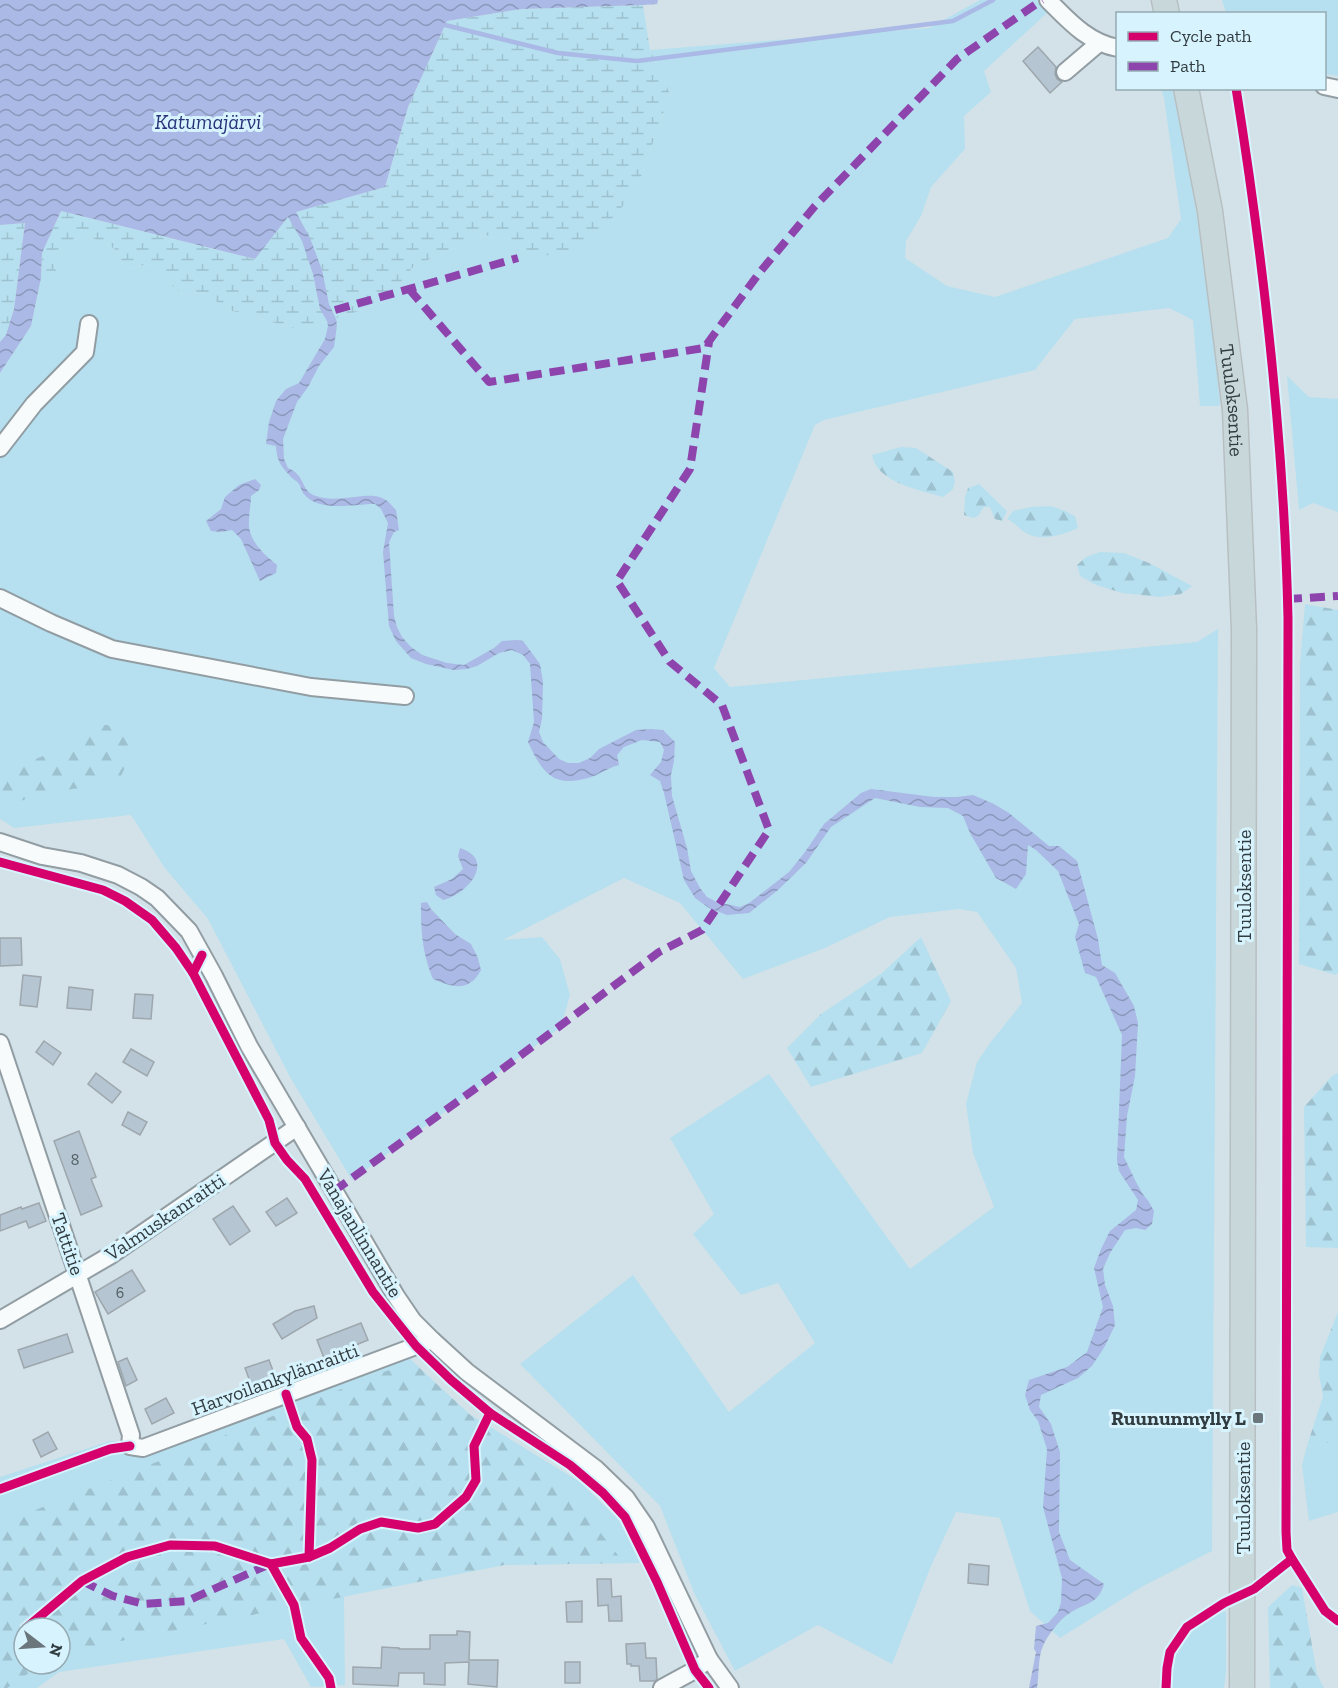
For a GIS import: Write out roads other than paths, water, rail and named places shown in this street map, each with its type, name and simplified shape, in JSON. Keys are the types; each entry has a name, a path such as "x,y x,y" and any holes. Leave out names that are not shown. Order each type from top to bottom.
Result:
{"highway":[{"name":"Tuuloksentie","path":"1186,90 1210,211 1235,411 1241,534 1244,629 1242,1688"}],"street":[{"path":"1048,0 1092,40 1116,47"},
{"path":"1065,72 1099,43"},
{"path":"0,448 34,404 85,352 89,324"},
{"path":"0,598 112,649 311,687 405,696"},
{"name":"Vanajanlinnantie","path":"0,842 42,856 81,863 118,875 157,898 189,931 249,1046 413,1321 467,1372 596,1468 626,1498 646,1527 709,1659 730,1688"},
{"name":"Tattitie","path":"0,1043 131,1435 130,1446"},
{"name":"Valmuskanraitti","path":"0,1320 111,1255 297,1127"},
{"name":"Harvoilankylänraitti","path":"130,1446 144,1448 432,1341"},
{"path":"662,1688 695,1670 709,1659"}],"water":[{"name":"Katumajärvi","path":"0,0 658,0 657,4 643,5 521,9 447,21 408,107 385,187 296,212 310,238 322,270 329,304 337,325 334,347 319,366 297,402 283,439 284,459 288,468 298,475 311,494 333,499 376,496 386,500 396,510 399,530 394,532 389,542 394,616 402,637 411,647 422,655 447,663 464,665 502,641 523,641 540,664 543,682 542,719 539,732 543,742 559,759 568,763 579,763 590,758 599,749 636,730 663,730 675,742 671,775 672,796 691,871 707,897 717,902 740,907 749,903 789,872 824,824 861,793 871,789 934,797 973,795 1009,813 1049,846 1059,846 1077,861 1098,939 1102,965 1115,973 1134,1006 1138,1023 1135,1076 1127,1116 1124,1157 1154,1211 1152,1224 1145,1230 1136,1228 1125,1230 1103,1269 1105,1285 1113,1306 1115,1325 1105,1346 1092,1366 1078,1378 1041,1395 1039,1407 1051,1424 1060,1452 1059,1532 1070,1560 1104,1584 1095,1600 1066,1615 1048,1637 1040,1655 1037,1688 1029,1688 1036,1652 1034,1649 1036,1626 1048,1623 1058,1612 1061,1602 1062,1578 1043,1507 1047,1449 1038,1421 1030,1410 1025,1395 1029,1380 1067,1367 1087,1352 1103,1307 1094,1268 1110,1231 1136,1210 1138,1200 1119,1171 1117,1160 1122,1035 1096,977 1085,973 1075,937 1079,924 1058,871 1028,845 1026,874 1016,889 996,878 970,833 963,816 948,808 920,807 875,798 831,827 806,863 778,890 749,913 727,915 709,908 695,898 684,880 664,793 660,781 650,775 661,762 664,750 660,742 642,740 624,747 617,755 619,765 592,777 576,781 557,779 538,762 528,742 534,722 530,664 523,655 512,650 499,653 477,666 454,670 411,658 396,641 389,626 383,552 388,523 381,509 375,504 336,506 317,503 309,499 280,464 276,446 266,444 269,422 276,401 286,389 299,383 325,339 328,326 320,309 313,274 302,241 288,217 255,259 61,211 42,253 41,278 31,326 0,373 0,342 6,335 14,309 25,223 0,225"},
{"path":"255,479 261,485 259,490 251,496 249,527 257,546 277,565 276,573 260,581 241,539 232,530 211,531 206,521 221,509 225,497 239,485"},
{"path":"460,848 471,853 476,860 477,868 469,885 452,897 443,900 436,895 434,887 452,879 463,869 458,856"},
{"path":"427,902 455,934 471,944 478,958 481,970 466,985 453,986 433,979 426,960 422,933 421,903"}],"waterway":[{"path":"445,25 558,53 637,61 953,21 993,0"}],"place":[{"name":"Ruununmylly L","path":"1258,1418"}]}
